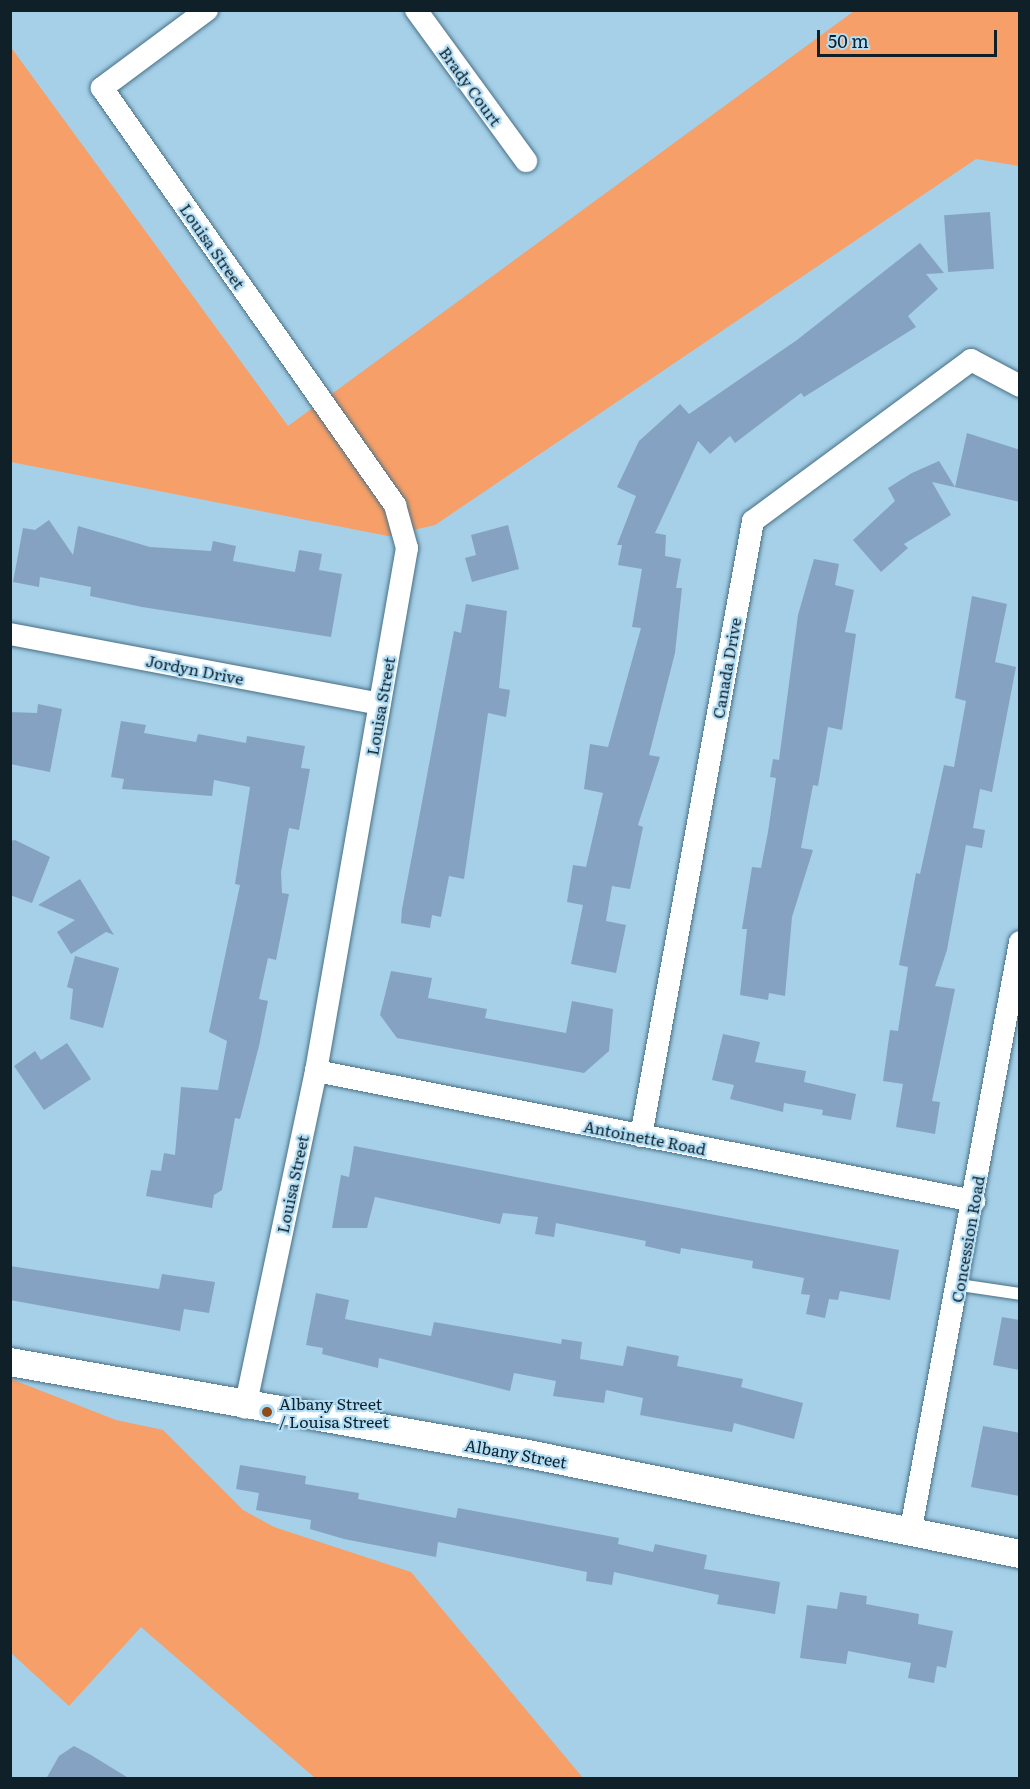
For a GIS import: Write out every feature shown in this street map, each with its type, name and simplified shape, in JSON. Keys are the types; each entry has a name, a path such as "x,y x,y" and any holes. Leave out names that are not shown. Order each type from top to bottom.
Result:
{"street":[{"name":"Louisa Street","path":"207,10 102,88 395,505 407,548 316,1071 245,1408"},
{"name":"Brady Court","path":"416,10 526,161"},
{"name":"Canada Drive","path":"641,1137 753,521 970,360 1020,386"},
{"name":"Jordyn Drive","path":"10,634 380,704"},
{"name":"Concession Road","path":"910,1534 960,1284 1020,942"},
{"name":"Antoinette Road","path":"316,1071 974,1201"},
{"name":"Albany Street","path":"10,1362 245,1408 528,1454 910,1534 1020,1554"}],"lane":[{"path":"960,1284 1020,1294"}],"shaded area":[{"path":"854,11 1019,11 1019,166 976,159 435,525 388,536 11,462 10,46 288,426"},
{"path":"11,1379 116,1420 163,1430 243,1510 274,1527 411,1572 583,1778 315,1778 141,1627 69,1706 11,1653"}],"building":[{"path":"990,212 994,269 948,272 944,215"},
{"path":"920,243 944,273 926,274 938,289 908,316 916,327 804,397 801,393 735,443 730,436 710,454 698,441 655,533 666,535 665,556 681,559 676,588 682,588 675,653 649,755 660,757 638,825 643,827 630,889 612,886 606,921 626,925 616,973 571,964 583,905 567,902 573,865 586,867 603,793 584,789 590,744 608,747 641,628 632,627 642,569 618,565 622,545 617,545 636,496 617,487 639,441 680,404 689,414 797,340"},
{"path":"967,433 1020,450 1020,502 932,482 951,515 904,544 908,548 881,572 853,540 895,501 888,488 912,473 939,461 955,487"},
{"path":"49,520 73,555 78,526 150,547 211,551 213,541 236,546 233,561 295,572 299,550 322,554 319,570 342,574 331,637 142,607 90,596 91,587 40,577 39,587 13,582 23,528 35,530"},
{"path":"508,525 519,569 472,582 465,558 476,555 471,535"},
{"path":"814,559 839,564 835,585 854,590 845,632 856,634 842,730 828,727 818,786 813,785 801,848 813,850 792,917 785,996 769,993 768,1000 740,995 747,929 742,929 752,867 761,868 776,778 770,777 773,759 779,760 798,615"},
{"path":"972,596 1007,604 995,662 1016,667 992,792 980,789 973,828 985,830 982,848 966,845 947,950 935,986 955,989 932,1101 940,1102 935,1134 896,1127 903,1084 883,1081 890,1030 898,1031 908,967 899,965 916,873 920,874 944,765 954,767 966,701 955,698"},
{"path":"466,604 507,611 499,688 510,690 506,717 488,713 464,879 449,876 441,917 432,915 430,928 401,923 402,909 454,631 461,633"},
{"path":"38,704 62,709 50,772 10,764 10,712 37,713"},
{"path":"121,721 146,725 144,733 196,742 198,734 246,743 247,736 305,746 301,768 310,769 299,830 289,828 281,872 282,893 289,894 276,960 268,958 259,999 268,1001 259,1046 240,1119 235,1118 222,1190 214,1195 212,1208 146,1196 151,1170 161,1171 164,1153 175,1155 181,1087 218,1090 227,1041 209,1032 240,885 235,884 250,787 214,780 212,796 122,789 124,779 111,777"},
{"path":"15,840 50,857 32,903 10,895 10,841"},
{"path":"80,879 114,935 106,932 71,954 57,932 75,920 38,905"},
{"path":"75,956 119,968 103,1028 70,1019 73,989 67,987"},
{"path":"391,971 432,978 428,998 487,1009 485,1018 566,1033 572,1001 613,1009 609,1051 584,1073 397,1038 380,1015"},
{"path":"723,1034 760,1042 755,1062 806,1071 804,1082 856,1094 851,1120 822,1115 823,1110 784,1103 783,1112 730,1099 734,1085 712,1080"},
{"path":"67,1043 91,1079 44,1110 14,1066 35,1051 41,1060"},
{"path":"354,1146 899,1250 890,1300 840,1291 838,1300 829,1299 825,1318 806,1314 810,1295 801,1294 804,1278 752,1268 753,1261 681,1248 680,1254 645,1246 646,1241 556,1223 554,1237 535,1234 538,1217 503,1213 500,1224 375,1197 367,1228 332,1228 341,1175 349,1177"},
{"path":"10,1266 159,1289 162,1274 215,1282 209,1313 184,1309 180,1331 10,1300"},
{"path":"316,1293 349,1300 345,1319 431,1336 434,1322 561,1344 562,1339 582,1342 580,1359 623,1366 627,1346 679,1356 677,1366 743,1379 741,1387 803,1403 794,1439 734,1423 732,1432 640,1415 643,1398 606,1390 604,1403 553,1396 556,1381 514,1373 510,1391 379,1358 378,1368 322,1354 323,1348 306,1345"},
{"path":"1002,1317 1020,1320 1020,1370 993,1365"},
{"path":"983,1426 1020,1433 1020,1496 971,1487"},
{"path":"240,1465 306,1476 305,1484 359,1493 358,1499 456,1518 458,1508 619,1538 618,1544 653,1552 655,1544 707,1555 704,1569 780,1582 775,1614 717,1604 719,1595 614,1572 612,1585 586,1581 587,1572 438,1542 436,1557 344,1539 310,1529 311,1520 256,1510 259,1493 236,1489"},
{"path":"840,1592 867,1596 866,1604 919,1614 918,1624 953,1631 946,1668 937,1666 934,1683 908,1678 911,1663 848,1651 846,1664 800,1658 807,1605 837,1609"},
{"path":"74,1746 130,1779 46,1779 59,1756"}],"place":[{"name":"Albany Street / Louisa Street","path":"267,1412"}]}
